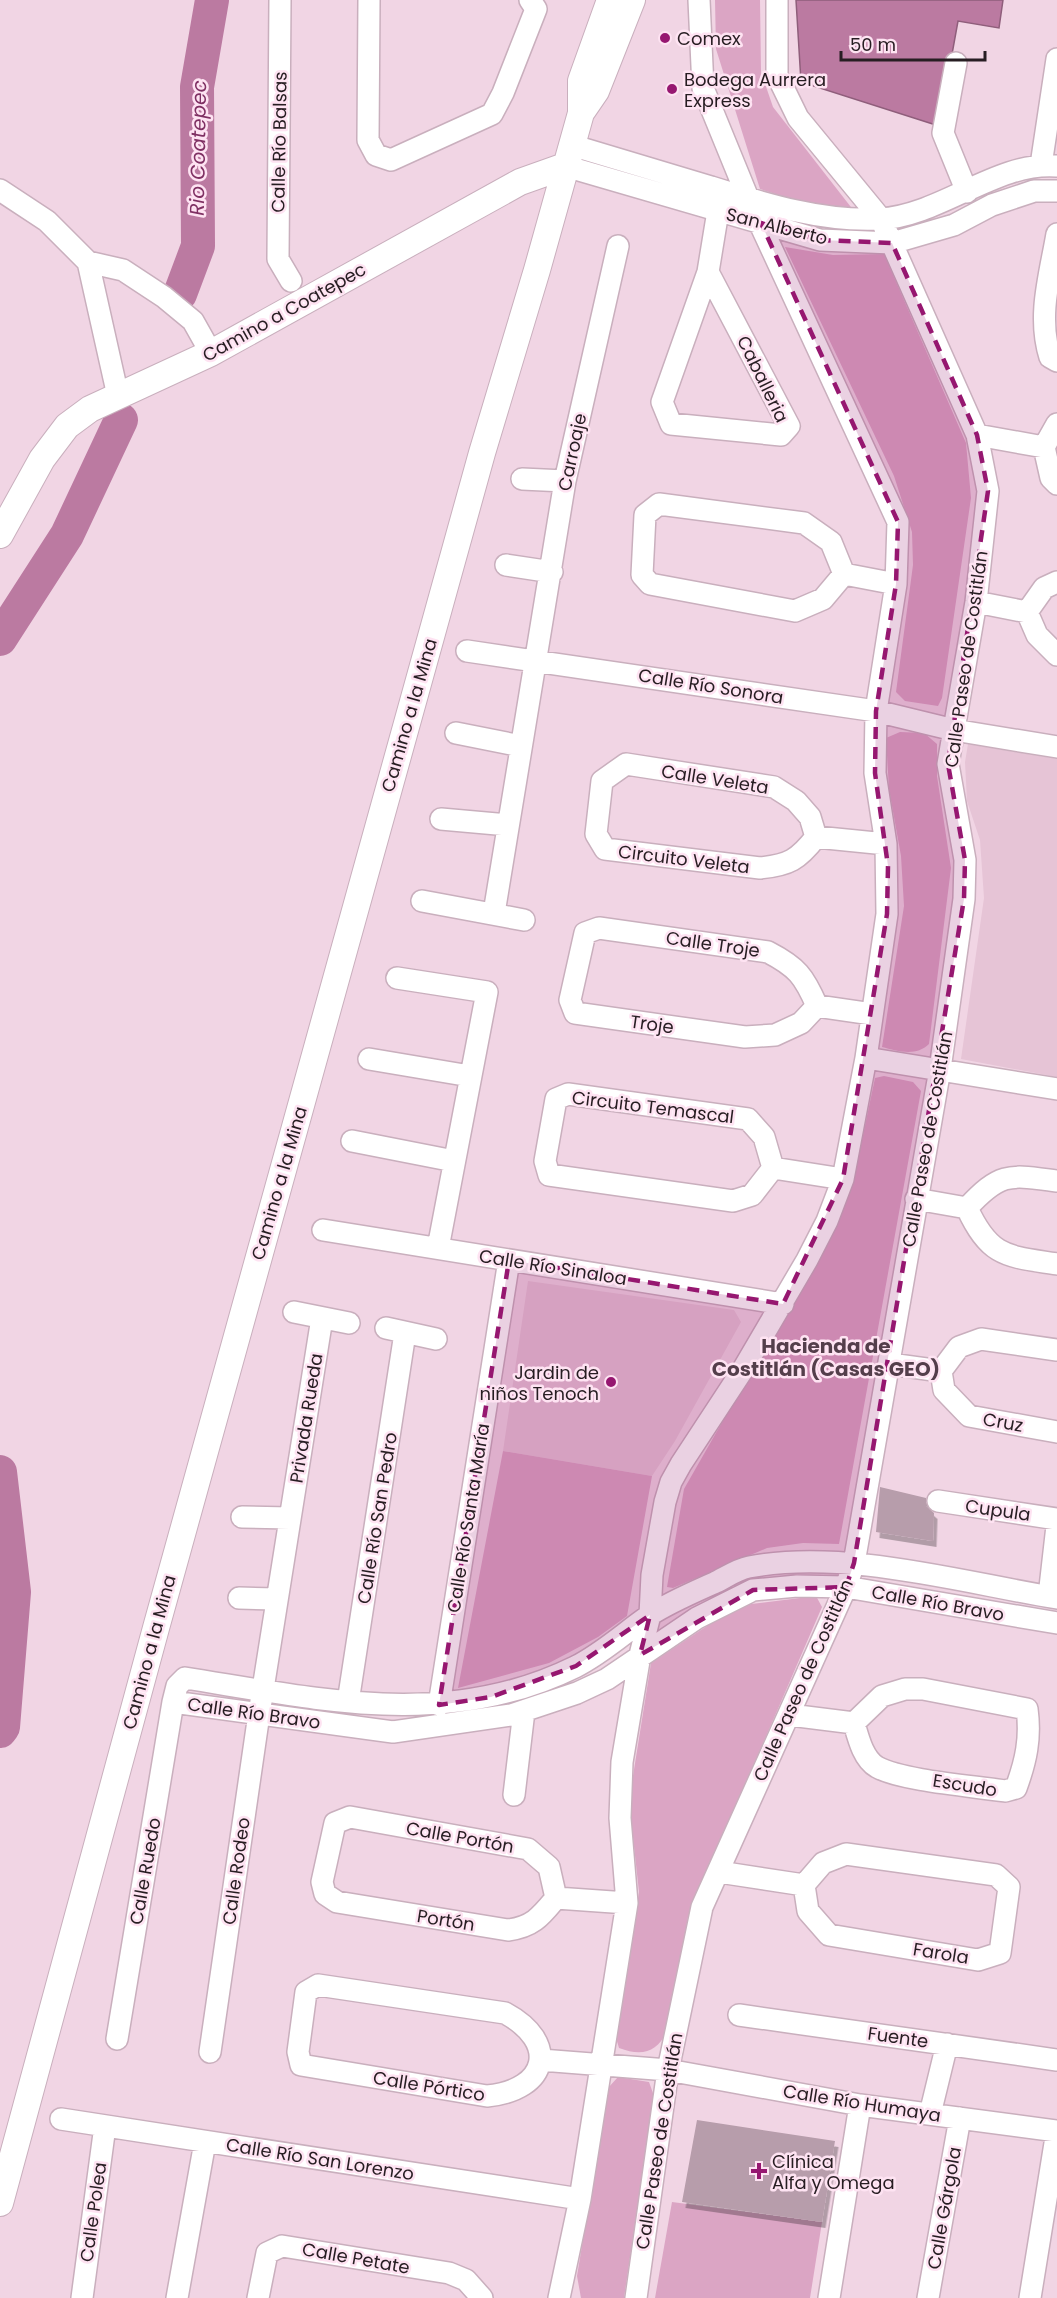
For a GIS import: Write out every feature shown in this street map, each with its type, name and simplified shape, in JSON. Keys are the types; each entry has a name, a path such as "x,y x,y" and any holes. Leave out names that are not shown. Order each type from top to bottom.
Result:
{"main road":[{"path":"568,156 581,112 581,81 610,0"},
{"path":"581,112 596,91 632,0"},
{"name":"Camino a Coatepec","path":"0,535 42,459 67,426 90,409 211,353 568,156"},
{"name":"Camino a la Mina","path":"0,2203 156,1628 469,499 537,270 568,156"}],"street":[{"name":"Calle Río Balsas","path":"280,0 278,259 291,281"},
{"path":"369,0 368,140 376,155 391,160 492,114 503,93 536,9 530,0"},
{"path":"559,2298 580,2199 599,2064 627,1903 620,1818 622,1762 640,1655 650,1615 652,1575 671,1482 783,1304 827,1221 843,1179 866,1058 887,914 886,844 875,773 876,711 896,584 898,522 748,198 703,88 699,0"},
{"name":"Calle Paseo de Costitlán","path":"636,2298 668,2070 702,1908 790,1715 846,1587 854,1563 940,1069 964,899 965,860 948,764 975,602 988,491 977,435 881,219 798,118 777,75 777,0"},
{"path":"1049,165 1057,59"},
{"path":"956,63 943,133 967,192"},
{"name":"San Alberto","path":"568,156 818,216 881,219 922,209 1012,172 1049,165"},
{"name":"San Alberto","path":"568,156 718,211 820,240 892,243 954,225 992,206 1034,191 1057,191"},
{"path":"0,190 47,220 88,262 118,396"},
{"name":"Caballeria","path":"708,272 789,426 781,435 671,424 662,402 708,272 718,211"},
{"path":"1053,359 1043,336 1053,278 1057,234"},
{"name":"Carroaje","path":"494,913 520,746 552,572 565,481 618,246"},
{"path":"88,262 123,270 164,297 193,321 211,353"},
{"path":"1057,424 1044,447 1051,478 1057,484"},
{"path":"977,435 1044,447"},
{"path":"522,479 565,481"},
{"path":"658,504 804,524 831,542 844,574 823,599 795,611 650,584 642,575 645,515 658,504"},
{"path":"506,565 552,572"},
{"path":"844,574 896,584"},
{"path":"1027,612 1044,588 1057,582"},
{"path":"975,602 1027,612"},
{"path":"1027,612 1037,635 1057,655"},
{"name":"Calle Río Sonora","path":"467,651 535,659 876,711 954,730 1057,747"},
{"path":"456,733 520,746"},
{"name":"Calle Veleta","path":"626,765 774,787 796,801 810,817 816,837"},
{"name":"Circuito Veleta","path":"626,765 602,781 596,834 605,849 760,868 785,866 804,853 816,837"},
{"path":"441,819 508,825"},
{"path":"816,837 886,844"},
{"path":"422,901 524,920"},
{"name":"Calle Troje","path":"599,928 768,952 791,964 808,985 818,1006"},
{"name":"Troje","path":"599,928 585,933 570,1000 575,1013 745,1037 775,1035 801,1023 818,1006"},
{"path":"398,978 487,992 438,1248"},
{"path":"818,1006 873,1014"},
{"path":"866,1058 1057,1089"},
{"path":"369,1059 470,1076"},
{"name":"Circuito Temascal","path":"568,1094 748,1119 764,1137 773,1168 752,1195 733,1201 549,1175 545,1161 556,1099 568,1094"},
{"path":"352,1141 454,1161"},
{"path":"773,1168 843,1179"},
{"path":"967,1208 984,1189 1005,1177 1057,1181"},
{"path":"916,1199 967,1208"},
{"path":"967,1208 976,1227 991,1246 1007,1256 1057,1264"},
{"name":"Calle Río Sinaloa","path":"323,1230 783,1304"},
{"name":"Calle Río Santa María","path":"438,1705 509,1260"},
{"path":"294,1312 350,1323"},
{"name":"Privada Rueda","path":"263,1690 321,1318"},
{"name":"Calle Río San Pedro","path":"348,1702 396,1331 436,1339"},
{"path":"890,1364 940,1371 959,1347 981,1339 1057,1350"},
{"name":"Cruz","path":"940,1371 944,1390 969,1416 1057,1431"},
{"name":"Cupula","path":"938,1502 1057,1519"},
{"path":"242,1517 290,1518"},
{"path":"1053,1597 1057,1526"},
{"name":"Calle Río Bravo","path":"1053,1597 854,1563 794,1561 746,1567 650,1615 617,1642 576,1666 530,1686 491,1697 438,1705 399,1706 348,1702 185,1678 177,1686 173,1702 393,1732 511,1715 578,1693 619,1671 697,1618 753,1590 796,1586 846,1587 1057,1623"},
{"path":"240,1598 277,1599"},
{"name":"Escudo","path":"905,1689 923,1689 1027,1709 1030,1732 1025,1764 1016,1788 1005,1791 899,1774 875,1766 860,1744 854,1723 882,1696 905,1689"},
{"name":"Calle Rodeo","path":"210,2052 263,1690"},
{"name":"Calle Ruedo","path":"117,2039 173,1702"},
{"path":"514,1795 524,1711"},
{"path":"790,1715 854,1723"},
{"name":"Calle Portón","path":"325,1894 322,1882 330,1839 336,1823 350,1817 528,1849 549,1867 556,1898"},
{"name":"Farola","path":"846,1854 996,1875 1009,1887 1000,1953 978,1960 829,1935 808,1911 804,1886 823,1863 846,1854"},
{"path":"719,1872 804,1886"},
{"name":"Portón","path":"325,1894 337,1902 508,1930 524,1928 538,1920 556,1898"},
{"path":"556,1898 627,1903"},
{"name":"Calle Pórtico","path":"318,1985 505,2013 524,2023 538,2044 541,2060 531,2082 510,2094 488,2096 301,2065 298,2052 306,1992 318,1985"},
{"name":"Fuente","path":"739,2015 1057,2060"},
{"path":"930,2114 947,2044"},
{"name":"Calle Río Humaya","path":"541,2060 668,2070 860,2105 1057,2131"},
{"path":"829,2298 860,2105"},
{"name":"Calle Gárgola","path":"928,2298 960,2118"},
{"name":"Calle Río San Lorenzo","path":"61,2119 580,2199"},
{"name":"Calle Polea","path":"82,2298 105,2126"},
{"path":"1030,2298 1057,2131"},
{"path":"177,2298 205,2142"},
{"name":"Calle Petate","path":"258,2298 267,2253 282,2246 449,2273 466,2280 482,2298"}],"highlighted area":[{"path":"761,223 820,240 892,243 977,435 988,491 948,764 965,860 964,899 854,1563 846,1587 753,1590 640,1655 650,1615 576,1666 491,1697 439,1705 509,1260 783,1304 843,1179 887,914 888,866 875,773 876,711 896,584 898,522"}],"shaded area":[{"path":"715,0 760,0 761,72 773,107 854,211 804,203 760,189 716,49"},
{"path":"796,0 1003,0 999,28 958,21 939,126 801,82"},
{"path":"785,247 833,255 884,254 966,443 971,498 942,698 938,706 905,701 896,692 913,565 912,532 894,476"},
{"path":"900,732 924,733 937,744 937,776 951,868 929,1044 912,1052 882,1047 904,906 901,856 889,789 886,738"},
{"path":"968,744 1057,759 1057,1077 961,1059 984,898 980,840 967,801 965,762"},
{"path":"884,1076 913,1082 921,1091 839,1544 803,1543 767,1548 673,1588 667,1587 684,1489 834,1226 858,1159 875,1078"},
{"name":"Jardin de niños Tenoch","path":"528,1281 734,1310 741,1322 675,1441 652,1476 503,1451"},
{"path":"503,1451 652,1476 627,1616 598,1637 549,1663 458,1688"},
{"path":"816,1596 822,1607 688,1917 668,2029 660,2043 649,2051 635,2052 619,2048 616,2038 639,1892 629,1801 651,1663 713,1622 751,1604"},
{"path":"618,2077 649,2082 654,2096 624,2298 581,2298 577,2276 608,2088"},
{"path":"672,2202 822,2222 810,2298 655,2298"}],"building":[{"path":"880,1487 926,1498 926,1506 934,1513 933,1541 876,1532"},
{"name":"Clínica Alfa y Omega","path":"697,2120 835,2141 822,2222 682,2202"}],"waterway":[{"name":"Rio Coatepec","path":"180,294 198,246 197,87 212,0"},
{"name":"Rio Coatepec","path":"0,639 67,535 121,420"},
{"name":"Rio Coatepec","path":"0,1472 14,1592 3,1727 0,1731"}],"place":[{"name":"Comex","path":"665,38"},
{"name":"Bodega Aurrera Express","path":"672,89"},
{"name":"Jardin de niños Tenoch","path":"611,1382"},
{"name":"Clínica Alfa y Omega","path":"759,2171"}],"district":[{"name":"Hacienda de Costitlán (Casas GEO)","path":"826,1358"}]}
